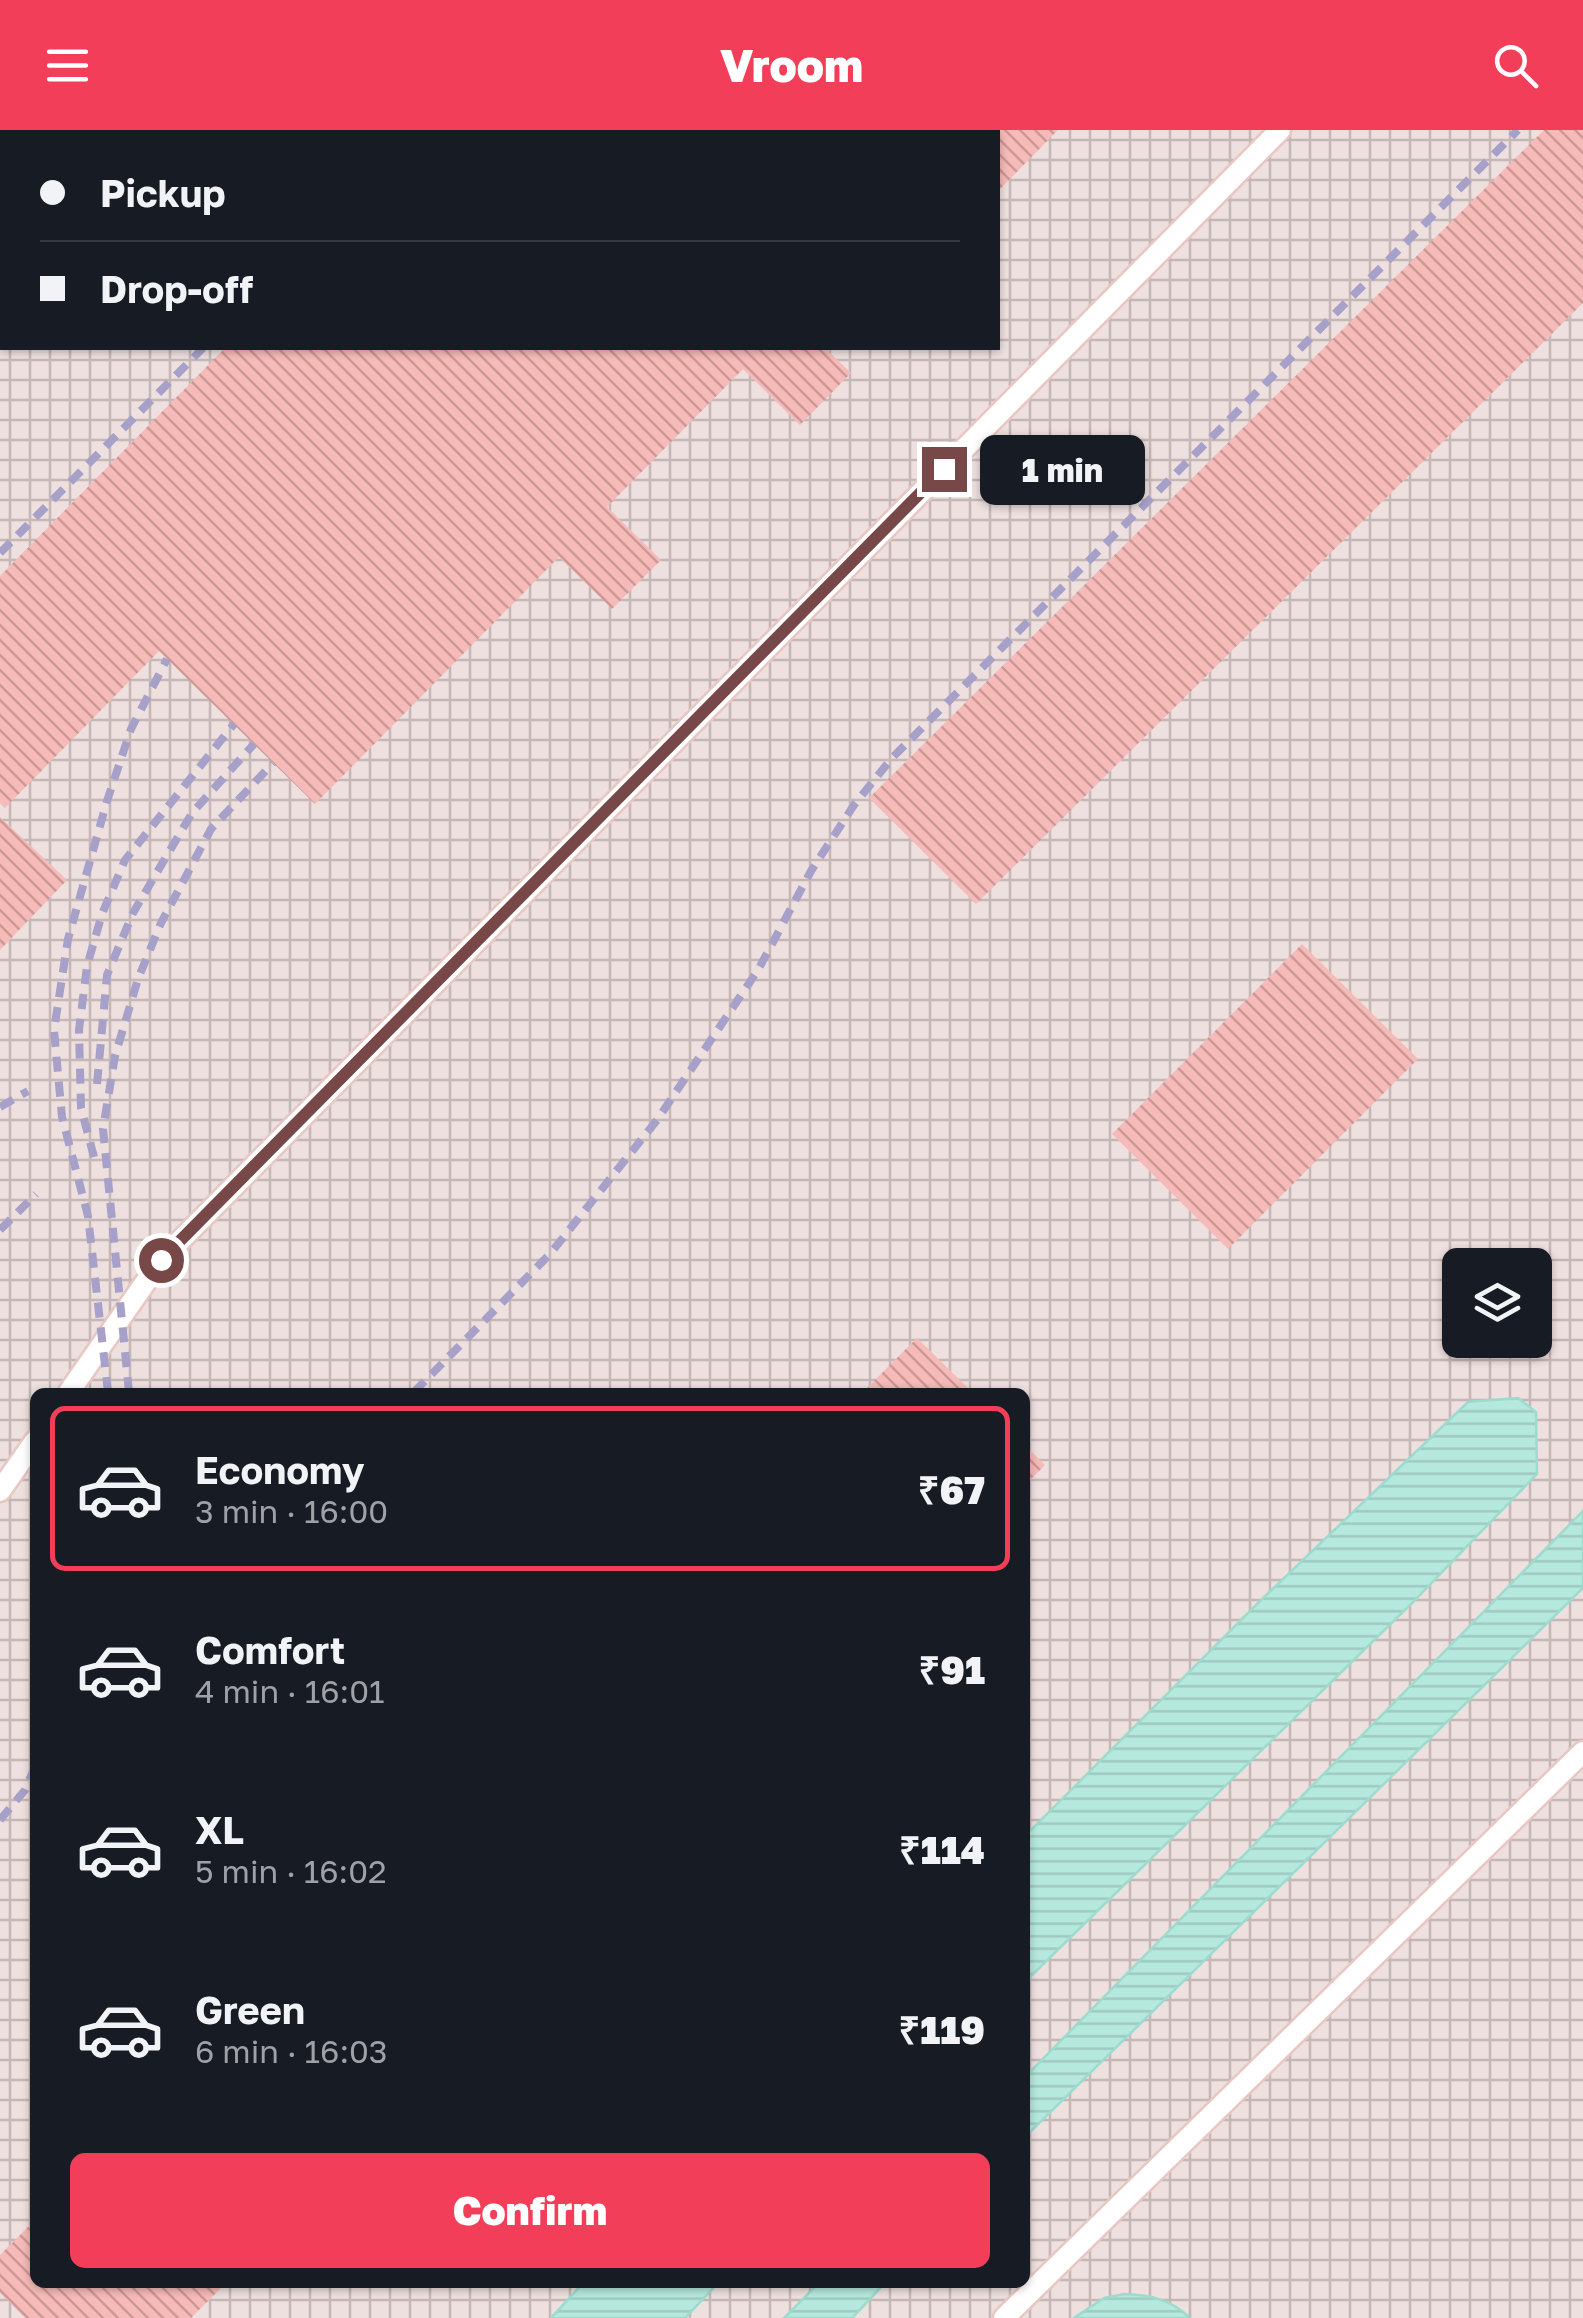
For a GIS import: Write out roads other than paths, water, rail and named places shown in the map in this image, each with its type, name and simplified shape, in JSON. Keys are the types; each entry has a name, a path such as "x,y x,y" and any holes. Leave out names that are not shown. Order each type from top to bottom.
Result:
{"lane":[{"path":"72,1388 161,1260 1280,130"},
{"path":"0,1491 30,1448"},
{"path":"1004,2318 1583,1752"}],"water":[{"path":"1518,1398 1536,1412 1537,1474 1412,1603 1030,1977 1030,1831 1258,1603 1468,1402"},
{"path":"1583,1511 1583,1588 1030,2132 1030,2072"},
{"path":"578,2288 713,2288 685,2318 551,2318"},
{"path":"814,2288 880,2288 852,2318 784,2318"},
{"path":"1125,2294 1160,2300 1190,2318 1074,2318 1104,2298"}],"railway":[{"path":"418,1388 550,1254 657,1120 758,970 811,871 854,805 892,758 1518,130"},
{"path":"0,553 201,350"},
{"path":"108,1388 88,1216 62,1117 54,1030 68,939 107,801 131,729 167,659"},
{"path":"94,1157 81,1108 79,1030 87,966 102,914 125,860 234,724"},
{"path":"97,1084 107,975 133,913 192,813 254,744"},
{"path":"129,1388 103,1129 115,1056 138,979 161,923 211,829 273,763"},
{"path":"0,1107 28,1091"},
{"path":"0,1230 36,1194"},
{"path":"0,1820 30,1778"}]}
